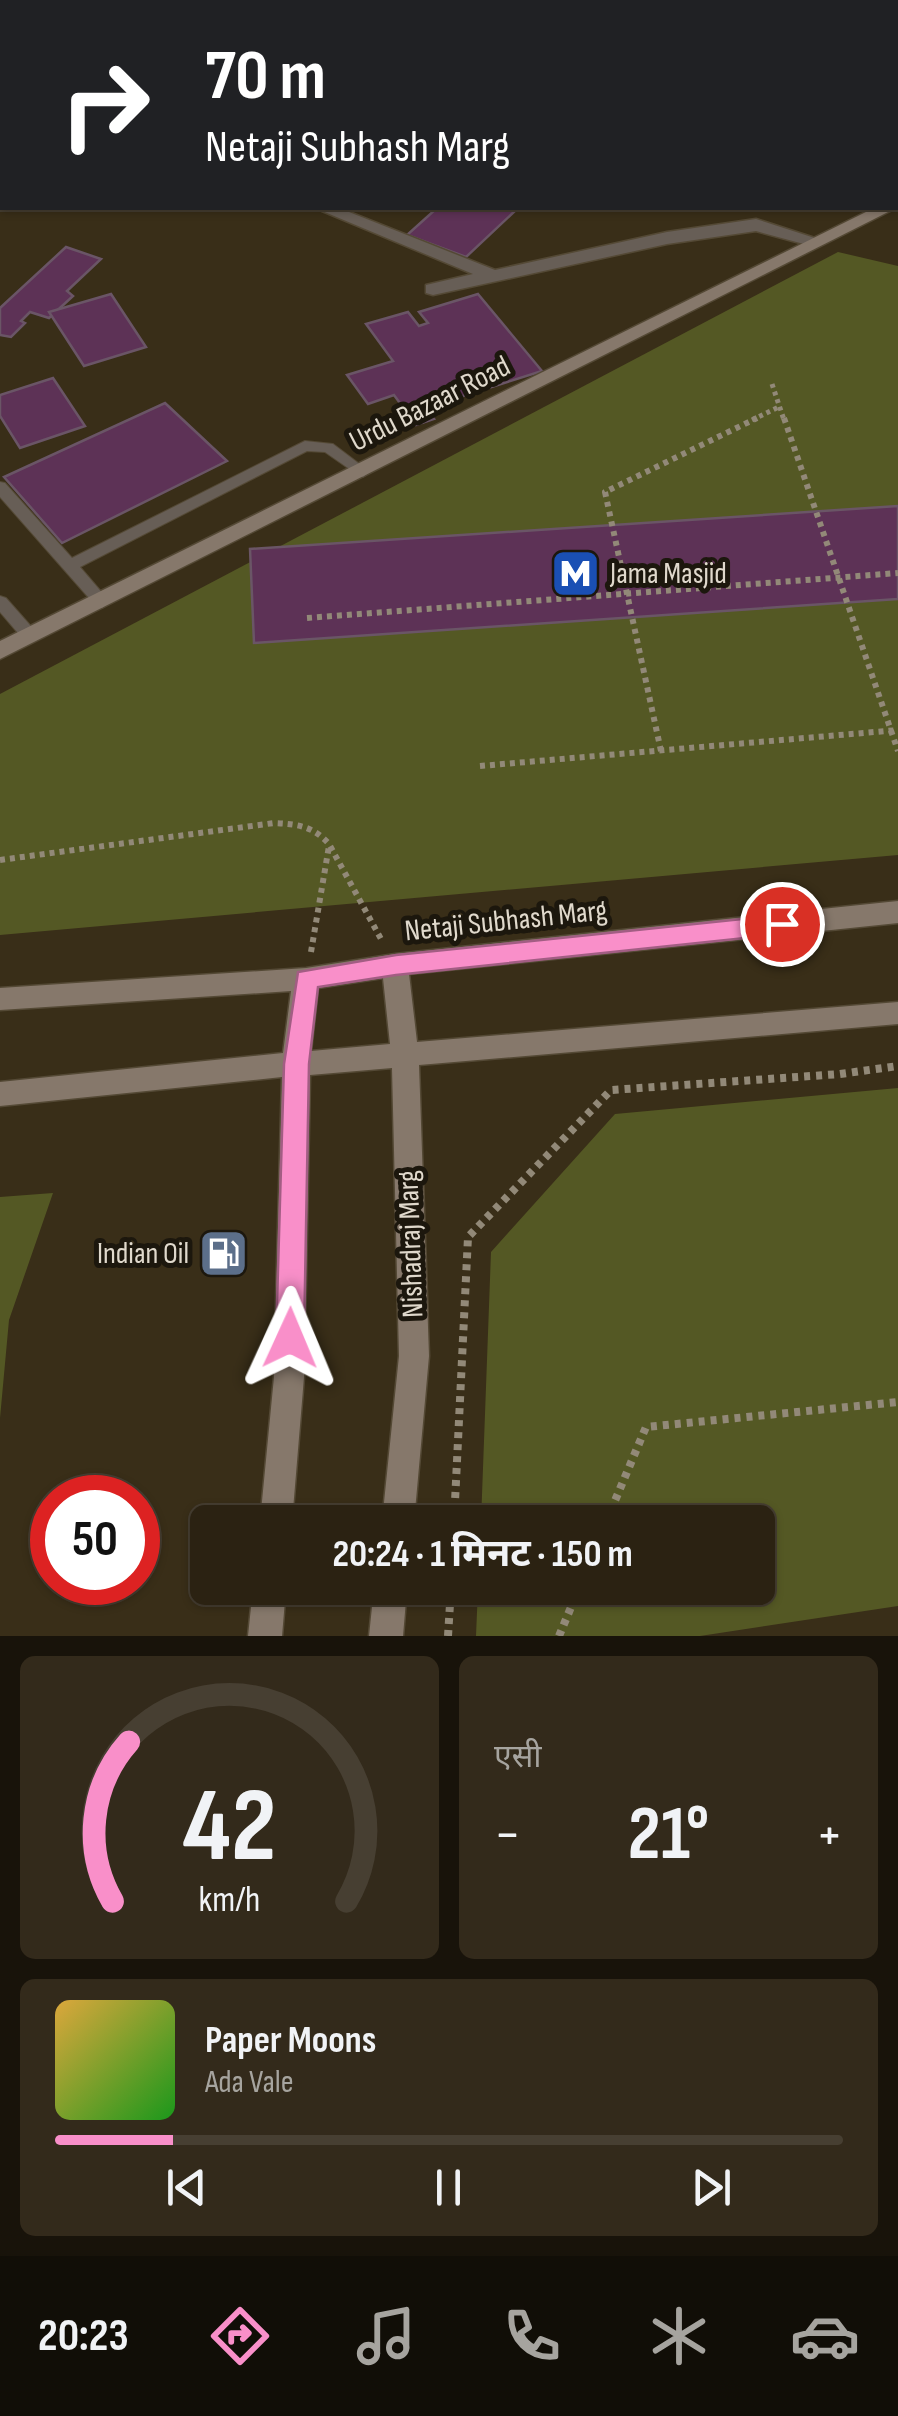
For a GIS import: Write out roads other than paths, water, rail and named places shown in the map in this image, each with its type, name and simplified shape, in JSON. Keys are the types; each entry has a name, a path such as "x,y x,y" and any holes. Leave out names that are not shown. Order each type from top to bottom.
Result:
{"main road":[{"name":"Urdu Bazaar Road","path":"0,651 882,210"},
{"name":"Netaji Subhash Marg","path":"0,999 306,979 396,965 898,912"},
{"name":"Nishadraj Marg","path":"396,965 405,1055 414,1356 400,1505"},
{"path":"278,1505 289,1377 296,1064 306,979"},
{"path":"0,1094 898,1012"},
{"path":"265,1636 268,1605"},
{"path":"386,1636 389,1605"}],"street":[{"path":"329,210 494,276"},
{"path":"433,289 667,238 756,225 814,241"}],"lane":[{"path":"70,566 305,446 328,447 362,472"},
{"path":"0,487 102,602"},
{"path":"0,602 30,636"}],"place":[{"name":"Jama Masjid","path":"575,574"},
{"name":"Indian Oil","path":"224,1254"}]}
